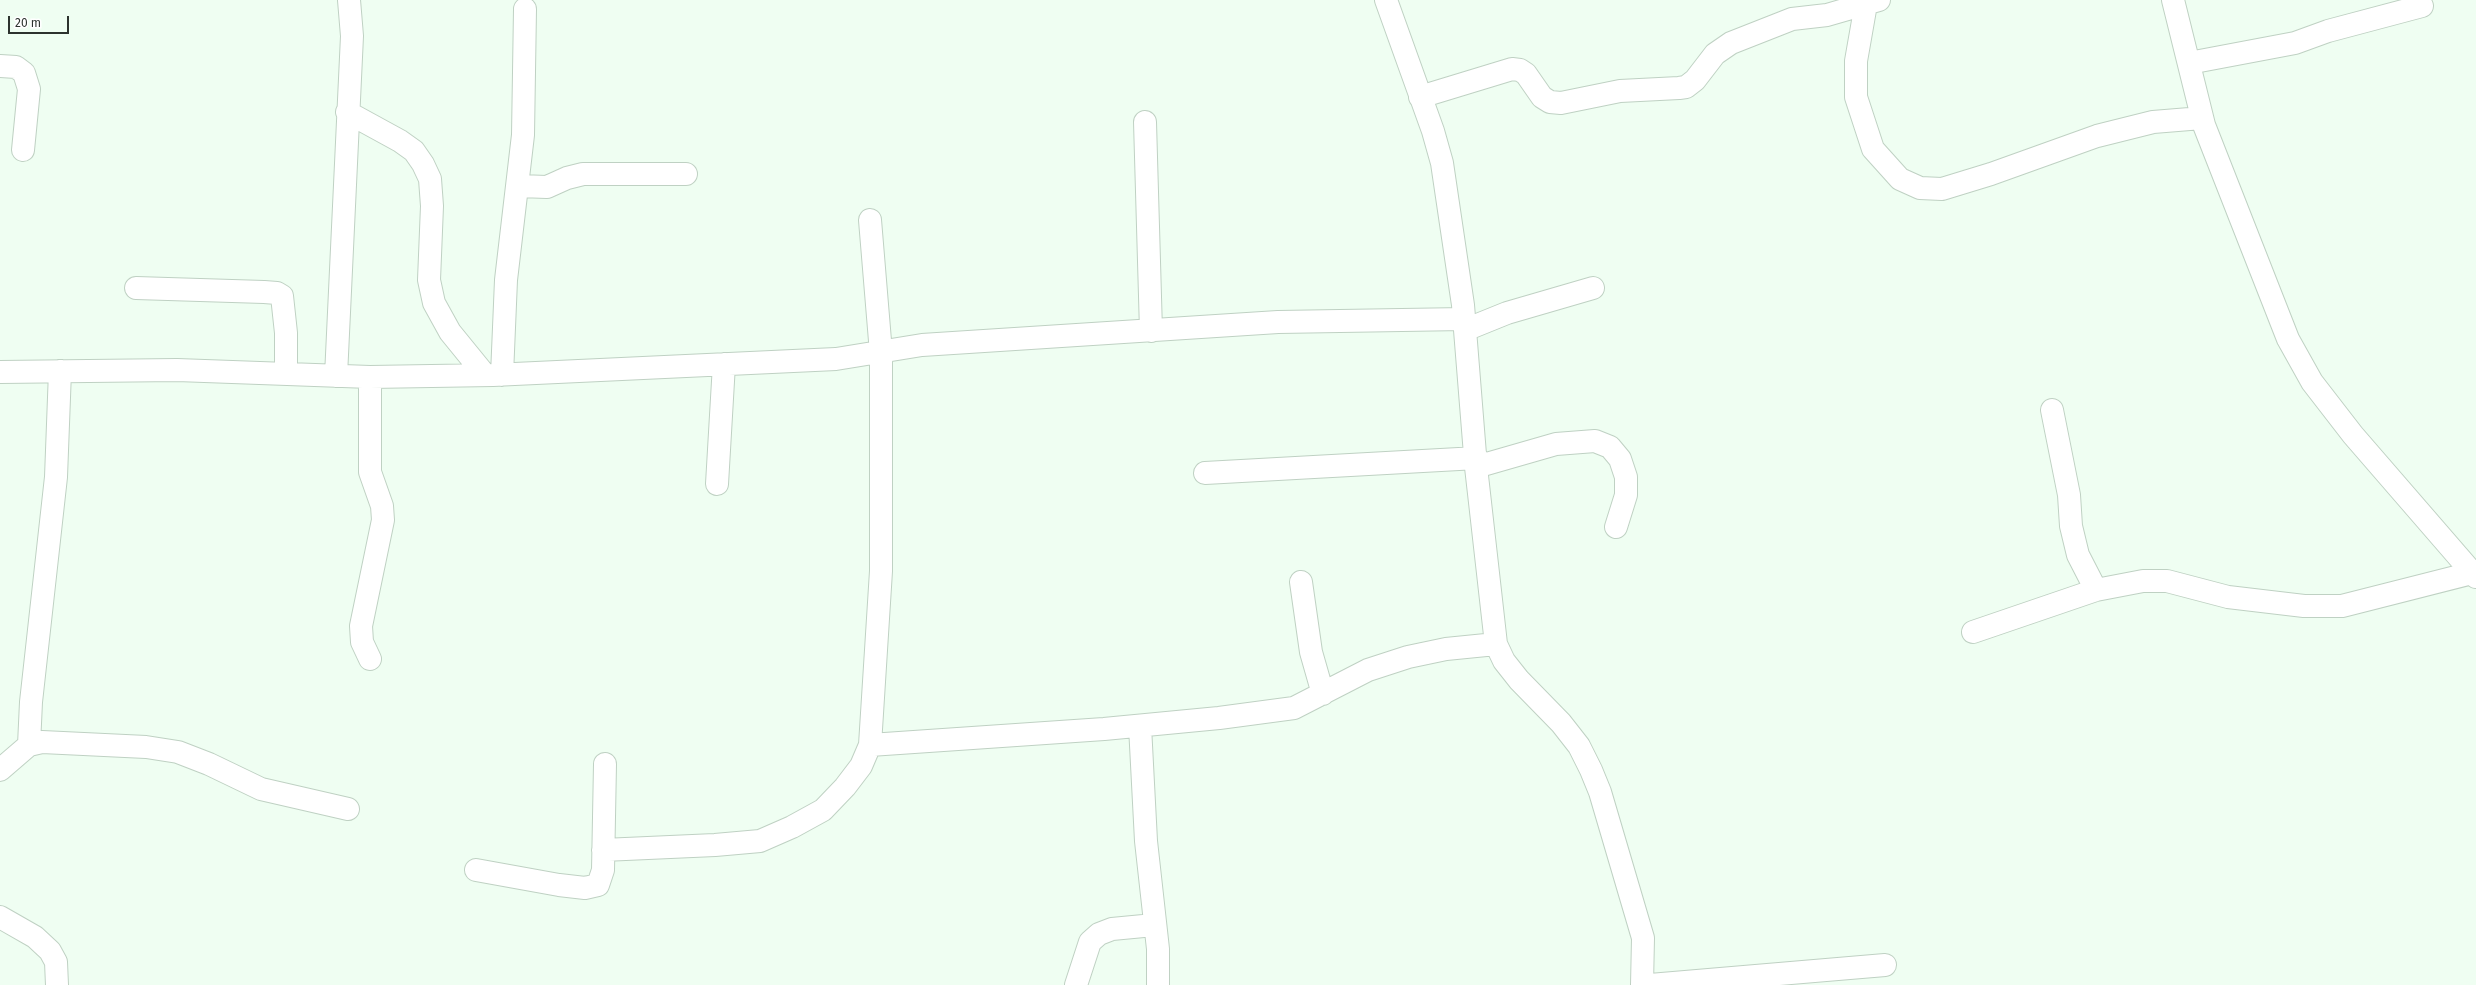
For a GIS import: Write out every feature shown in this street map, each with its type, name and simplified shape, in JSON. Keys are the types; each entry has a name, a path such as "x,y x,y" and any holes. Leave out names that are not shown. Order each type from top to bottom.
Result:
{"street":[{"path":"336,376 345,213 347,112 352,36 349,0"},
{"path":"1386,0 1433,131 1442,163 1465,324 1477,462 1496,644 1504,661 1519,680 1570,735 1591,770 1600,792 1643,938 1642,985"},
{"path":"1973,632 2096,590 2143,581 2167,581 2228,597 2304,606 2342,606 2475,574 2354,435 2312,382 2288,339 2202,118 2173,0"},
{"path":"1420,97 1512,69 1520,70 1526,74 1542,97 1550,102 1561,103 1620,91 1686,87 1695,80 1715,54 1731,43 1792,20 1827,15 1872,2"},
{"path":"1872,2 1856,61 1856,97 1873,149 1900,179 1920,188 1942,189 1991,174 2097,136 2153,122 2202,118"},
{"path":"2189,63 2295,44 2328,31 2422,6"},
{"path":"494,375 519,186 523,135 525,9"},
{"path":"0,66 16,67 24,73 29,89 23,150"},
{"path":"347,112 400,141 414,151 423,164 430,179 432,206 429,280 434,303 450,332 494,375"},
{"path":"1145,122 1151,331"},
{"path":"519,186 547,187 568,178 583,174 686,174"},
{"path":"603,850 715,845 760,841 792,827 823,810 846,787 861,766 870,745 881,571 881,353 870,220"},
{"path":"136,288 277,292 282,296 283,302 286,374"},
{"path":"0,372 177,370 370,377 494,375 836,359 881,353 922,345 1285,322 1465,324 1593,288"},
{"path":"717,484 724,364"},
{"path":"29,745 31,702 56,477 60,371"},
{"path":"370,377 370,472 382,506 383,520 361,626 362,642 370,659"},
{"path":"2052,410 2069,495 2071,526 2078,555 2096,590"},
{"path":"1205,473 1477,462 1556,444 1595,441 1610,447 1620,459 1626,477 1626,495 1616,527"},
{"path":"1301,582 1311,652 1324,694"},
{"path":"870,745 1140,726 1219,718 1294,708 1324,694 1368,670 1408,657 1446,649 1496,644"},
{"path":"1140,726 1146,841 1154,925 1158,949 1158,985"},
{"path":"0,770 29,745 42,742 131,746 178,752 209,764 261,789 348,809"},
{"path":"476,870 585,888 598,885 603,870 605,764"},
{"path":"0,917 35,937 50,951 56,962 57,985"},
{"path":"1076,985 1090,942 1099,934 1112,929 1154,925"},
{"path":"1650,985 1885,965"}]}
